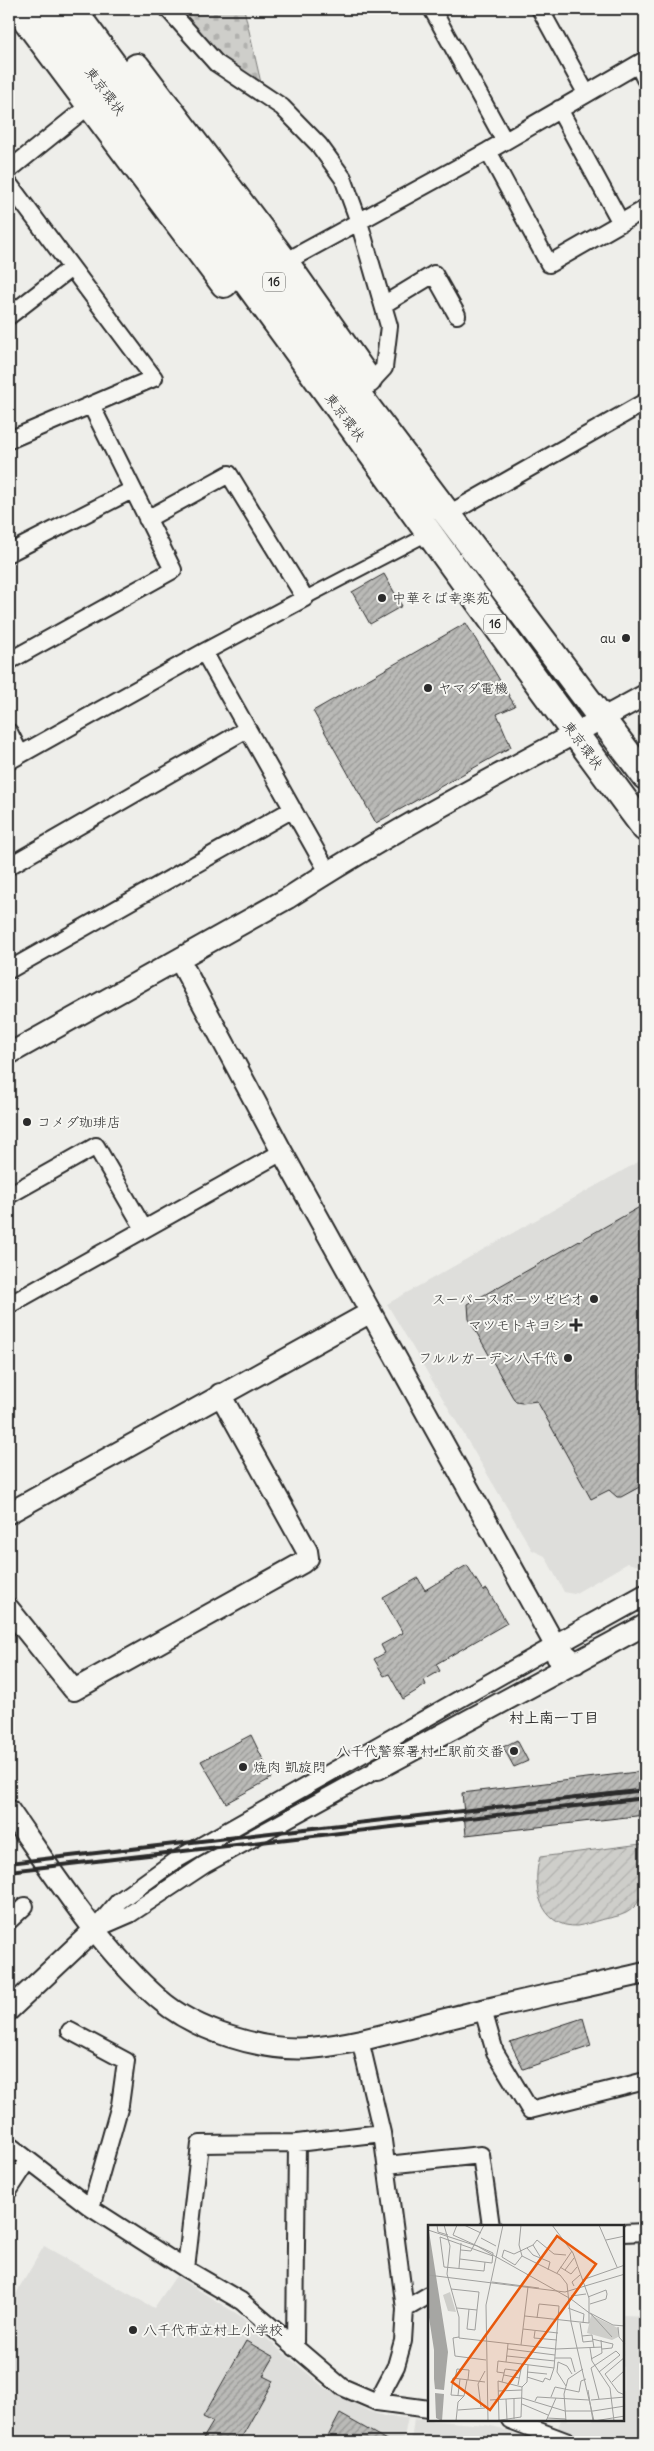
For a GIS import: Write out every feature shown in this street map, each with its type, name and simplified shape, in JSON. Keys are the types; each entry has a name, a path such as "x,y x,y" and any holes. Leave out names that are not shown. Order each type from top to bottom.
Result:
{"highway":[{"name":"16","path":"18,9 299,384 351,448 432,515"},
{"name":"東京環状","path":"42,9 432,515 602,718 645,776"},
{"name":"東京環状","path":"72,9 432,515 574,733 645,828"},
{"name":"16","path":"93,9 285,262 400,423 432,515"}],"street":[{"path":"168,9 216,63 282,107 319,145 343,178 359,222 389,326 384,368 370,383"},
{"path":"432,9 504,140"},
{"path":"540,9 586,93"},
{"path":"285,262 488,150 641,62 645,80"},
{"path":"9,170 90,104"},
{"path":"559,109 621,223"},
{"path":"488,150 549,264 645,209"},
{"path":"9,184 154,378 9,440"},
{"path":"9,316 71,268"},
{"path":"383,305 434,274 457,315"},
{"path":"9,732 14,758 304,598 432,515 645,402"},
{"path":"9,661 173,570 91,405"},
{"path":"146,519 229,474 304,598"},
{"path":"9,553 132,490"},
{"path":"204,652 328,872"},
{"path":"9,1054 288,898 328,872 645,694"},
{"path":"9,866 247,729"},
{"path":"9,970 293,809"},
{"path":"179,959 282,1152 568,1667"},
{"path":"9,1195 96,1146 144,1229"},
{"path":"9,1305 282,1152"},
{"path":"9,1513 370,1312"},
{"path":"9,1609 74,1690 308,1558 307,1551 220,1394"},
{"path":"9,2010 95,1929 119,1901 176,1860 645,1595"},
{"path":"95,1929 130,1914 204,1865 645,1626"},
{"path":"9,1810 95,1929 127,1968 160,2000 194,2023 250,2044 309,2048 360,2040 645,1973"},
{"path":"9,1921 25,1906"},
{"path":"483,2010 494,2052 530,2110 645,2081"},
{"path":"70,2031 126,2061 120,2105 91,2208"},
{"path":"360,2040 382,2134 405,2309 403,2341 396,2366 377,2402"},
{"path":"186,2269 200,2144 297,2143 382,2134"},
{"path":"295,2348 297,2143"},
{"path":"9,2145 28,2162 91,2208 186,2269 242,2301 342,2387 377,2402 428,2409"},
{"path":"387,2165 481,2155 491,2225"},
{"path":"9,2190 28,2162"},
{"path":"624,2233 645,2232"},
{"path":"405,2309 428,2296"},
{"path":"513,2421 568,2442"}],"shaded area":[{"path":"645,1158 645,1565 642,1567 628,1563 574,1594 564,1592 545,1556 532,1550 387,1304"},
{"name":"八千代市立村上小学校","path":"44,2246 154,2308 176,2276 239,2315 325,2388 368,2411 384,2416 408,2418 403,2442 9,2442 9,2306"},
{"path":"624,2315 645,2316 645,2442 590,2442 557,2430 561,2421 624,2421"},
{"path":"414,2419 486,2425 500,2428 536,2442 411,2442"}],"green space":[{"path":"175,9 244,9 261,83 258,86 216,53"},
{"path":"641,1844 646,1873 643,1892 634,1907 626,1913 577,1926 564,1925 554,1920 541,1903 537,1880 537,1868 540,1857"}],"building":[{"path":"384,574 402,606 370,624 352,592"},
{"path":"466,623 515,706 497,714 511,747 376,823 313,711"},
{"name":"フルルガーデン八千代","path":"645,1204 645,1484 621,1497 617,1497 609,1490 591,1499 537,1401 516,1402 512,1396 469,1319 468,1304"},
{"path":"467,1565 483,1591 487,1589 507,1623 436,1664 440,1671 424,1680 426,1685 403,1699 389,1674 384,1676 374,1659 385,1653 381,1645 403,1633 383,1598 418,1578 425,1590"},
{"path":"251,1735 272,1778 226,1803 201,1761"},
{"path":"517,1740 528,1761 514,1767 503,1747"},
{"path":"645,1771 645,1815 466,1835 462,1793"},
{"path":"583,2018 591,2046 523,2069 510,2042"},
{"path":"246,2341 274,2357 263,2376 273,2381 239,2442 201,2442 213,2422 203,2417"},
{"path":"340,2414 390,2442 325,2442"}],"railway":[{"path":"9,1863 645,1790"},
{"path":"9,1871 645,1798"}],"place":[{"name":"中華そば幸楽苑","path":"382,598"},
{"name":"au","path":"626,638"},
{"name":"ヤマダ電機","path":"428,688"},
{"name":"コメダ珈琲店","path":"27,1122"},
{"name":"スーパースポーツゼビオ","path":"594,1299"},
{"name":"マツモトキヨシ","path":"576,1325"},
{"name":"フルルガーデン八千代","path":"568,1358"},
{"name":"八千代警察署村上駅前交番","path":"514,1751"},
{"name":"焼肉 凱旋門","path":"243,1767"},
{"name":"八千代市立村上小学校","path":"133,2330"}],"district":[{"name":"村上南一丁目","path":"554,1718"}]}
